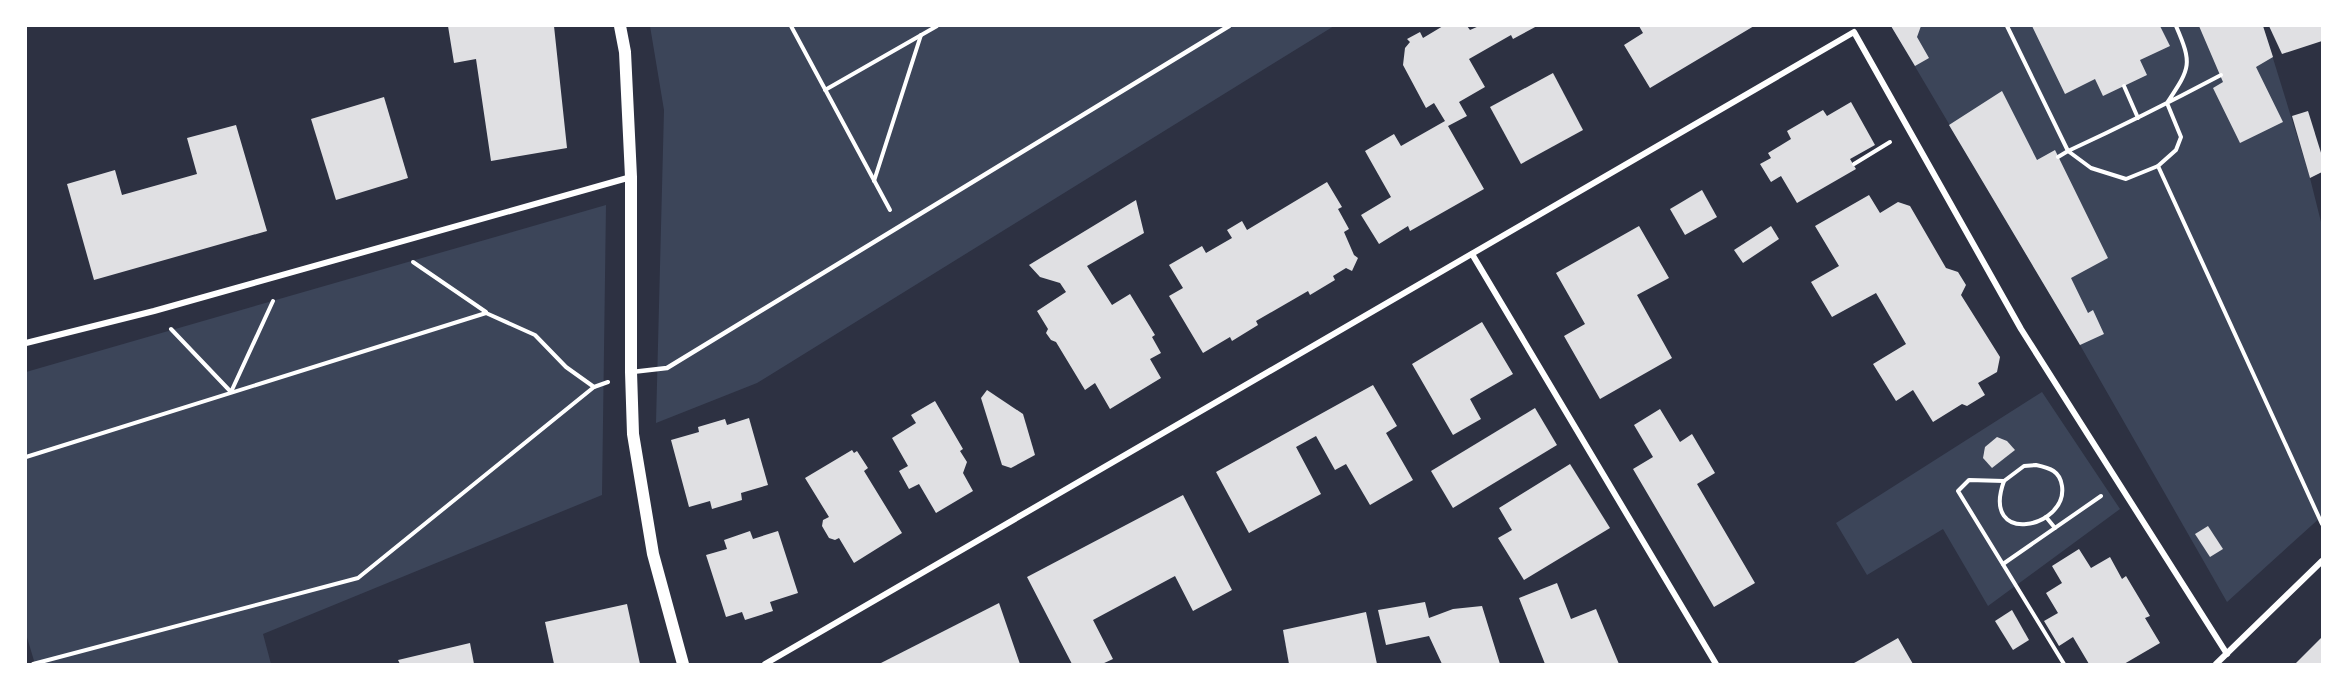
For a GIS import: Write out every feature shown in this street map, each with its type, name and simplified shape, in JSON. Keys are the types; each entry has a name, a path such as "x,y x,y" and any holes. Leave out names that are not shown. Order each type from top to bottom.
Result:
{"main road":[{"path":"620,26 625,52 631,177 633,434 653,554 683,664"}],"street":[{"path":"765,664 1854,32 2021,329 2228,654"},
{"path":"26,343 154,311 631,177"},
{"path":"1472,254 1716,664"},
{"path":"2216,664 2322,561"}],"lane":[{"path":"631,372 667,368 1229,26"},
{"path":"1849,26 1854,32"}],"path":[{"path":"791,26 899,226"},
{"path":"825,90 937,26"},
{"path":"2007,26 2068,152 2091,168 2126,179 2158,166 2176,150 2181,136 2167,104"},
{"path":"2167,104 2186,76 2188,52 2176,26"},
{"path":"874,181 921,35"},
{"path":"2058,157 2221,75"},
{"path":"2124,86 2138,118"},
{"path":"1854,164 1908,130"},
{"path":"2158,166 2322,524"},
{"path":"388,244 486,312 534,335 566,367 594,387"},
{"path":"231,392 285,273"},
{"path":"154,311 231,392"},
{"path":"26,457 486,312"},
{"path":"33,664 358,578 594,387 631,372"},
{"path":"2004,481 1999,502 2001,513 2009,522 2023,525 2046,517 2055,511 2063,494 2061,480 2056,471 2036,465 2024,466 2004,481 1969,480 1958,491 2064,664"},
{"path":"2003,564 2120,483"},
{"path":"2046,517 2055,528"}],"shaded area":[{"path":"650,26 1334,26 757,383 656,423 664,110"},
{"path":"1891,26 2263,26 2310,178 2322,226 2322,516 2227,602 2080,345"},
{"path":"606,205 602,495 263,634 271,664 35,664 26,634 26,372"},
{"path":"2042,392 2120,509 1988,606 1943,529 1867,575 1836,523"}],"building":[{"path":"448,26 554,26 567,148 491,161 476,59 454,63"},
{"path":"1443,26 1467,26 1470,30 1479,26 1537,26 1513,39 1511,35 1469,59 1485,87 1459,102 1467,116 1448,126 1484,189 1410,231 1408,226 1379,244 1361,215 1391,197 1365,151 1394,134 1401,146 1445,121 1434,103 1426,108 1403,65 1405,48 1410,42 1407,39 1420,32 1423,38"},
{"path":"1639,26 1754,26 1650,88 1624,45 1643,33"},
{"path":"1891,26 1921,26 1917,37 1929,58 1915,66"},
{"path":"2032,26 2160,26 2170,46 2140,60 2147,75 2103,96 2095,79 2065,94"},
{"path":"2199,26 2263,26 2273,57 2256,67 2283,122 2240,143 2213,88 2223,82"},
{"path":"2269,26 2322,26 2322,41 2282,54"},
{"path":"1553,73 1583,130 1521,164 1490,107"},
{"path":"2002,91 2037,160 2055,150 2108,258 2071,278 2088,313 2093,310 2104,334 2080,345 1949,125"},
{"path":"384,97 408,178 336,200 311,119"},
{"path":"1851,102 1875,145 1850,159 1856,169 1797,203 1781,176 1771,182 1760,164 1771,158 1768,153 1791,139 1787,131 1823,110 1827,116"},
{"path":"2308,111 2322,156 2322,172 2310,178 2292,116"},
{"path":"236,125 267,231 94,280 67,184 115,170 122,195 197,174 187,138"},
{"path":"1327,182 1342,207 1338,209 1349,229 1344,232 1354,255 1358,258 1352,271 1346,268 1333,276 1335,280 1310,295 1308,291 1256,321 1258,325 1232,341 1230,337 1203,353 1169,296 1183,288 1169,265 1202,246 1206,253 1232,238 1227,230 1242,221 1247,230"},
{"path":"1702,190 1717,217 1685,235 1670,209"},
{"path":"1869,195 1880,213 1898,202 1910,206 1946,268 1958,272 1966,285 1961,295 2000,357 1997,372 1978,383 1985,395 1967,406 1962,404 1933,422 1913,390 1896,401 1873,364 1906,344 1876,293 1832,317 1811,282 1839,266 1815,226"},
{"path":"1136,200 1144,233 1087,266 1112,305 1130,294 1155,335 1152,337 1161,353 1150,359 1161,378 1110,409 1095,383 1085,390 1056,342 1051,340 1046,333 1048,329 1037,311 1066,292 1060,283 1040,277 1029,265"},
{"path":"1639,226 1669,278 1637,295 1672,358 1600,399 1564,336 1585,324 1556,273"},
{"path":"1771,226 1779,239 1743,263 1734,250"},
{"path":"1482,322 1513,374 1470,399 1481,419 1453,435 1412,364"},
{"path":"1373,385 1397,426 1386,433 1413,480 1370,505 1346,464 1335,470 1316,436 1296,447 1321,494 1249,533 1216,472"},
{"path":"987,390 1023,414 1035,455 1011,468 1002,465 981,398"},
{"path":"935,401 963,449 960,451 967,462 963,473 973,491 936,513 919,484 909,489 899,471 908,466 892,438 916,423 911,415"},
{"path":"1535,408 1557,445 1453,508 1431,471"},
{"path":"1660,409 1680,442 1692,434 1715,473 1697,484 1755,583 1714,607 1633,469 1653,457 1634,425"},
{"path":"749,418 768,485 741,493 742,500 712,509 710,501 689,507 671,440 699,432 698,427 725,419 727,425"},
{"path":"1997,437 2007,441 2015,450 1992,468 1983,458 1985,447"},
{"path":"852,450 854,453 857,451 868,468 864,471 902,533 854,563 839,538 835,540 829,538 822,526 823,520 829,517 805,478"},
{"path":"1570,464 1610,528 1524,580 1498,538 1512,530 1499,508"},
{"path":"1183,495 1232,590 1193,611 1175,576 1093,620 1113,659 1102,664 1072,664 1027,577"},
{"path":"2208,526 2223,549 2210,557 2195,534"},
{"path":"750,531 753,539 778,531 798,593 770,602 773,611 745,620 742,612 726,617 706,555 727,549 724,540"},
{"path":"2079,549 2091,568 2110,557 2122,579 2126,576 2150,616 2145,618 2160,643 2124,664 2089,664 2073,637 2059,646 2044,621 2058,613 2046,593 2062,583 2052,566"},
{"path":"1557,583 1571,619 1596,609 1619,664 1545,664 1519,598"},
{"path":"1425,602 1429,618 1453,609 1482,606 1500,664 1442,664 1429,636 1386,645 1378,610"},
{"path":"999,603 1020,664 879,664"},
{"path":"627,604 640,664 554,664 545,622"},
{"path":"2012,610 2029,640 2013,650 1995,621"},
{"path":"1366,612 1377,664 1289,664 1283,630"},
{"path":"2322,637 2322,664 2295,664"},
{"path":"1898,638 1913,664 1852,664 1856,662"},
{"path":"470,643 474,664 400,664 398,660"}]}
